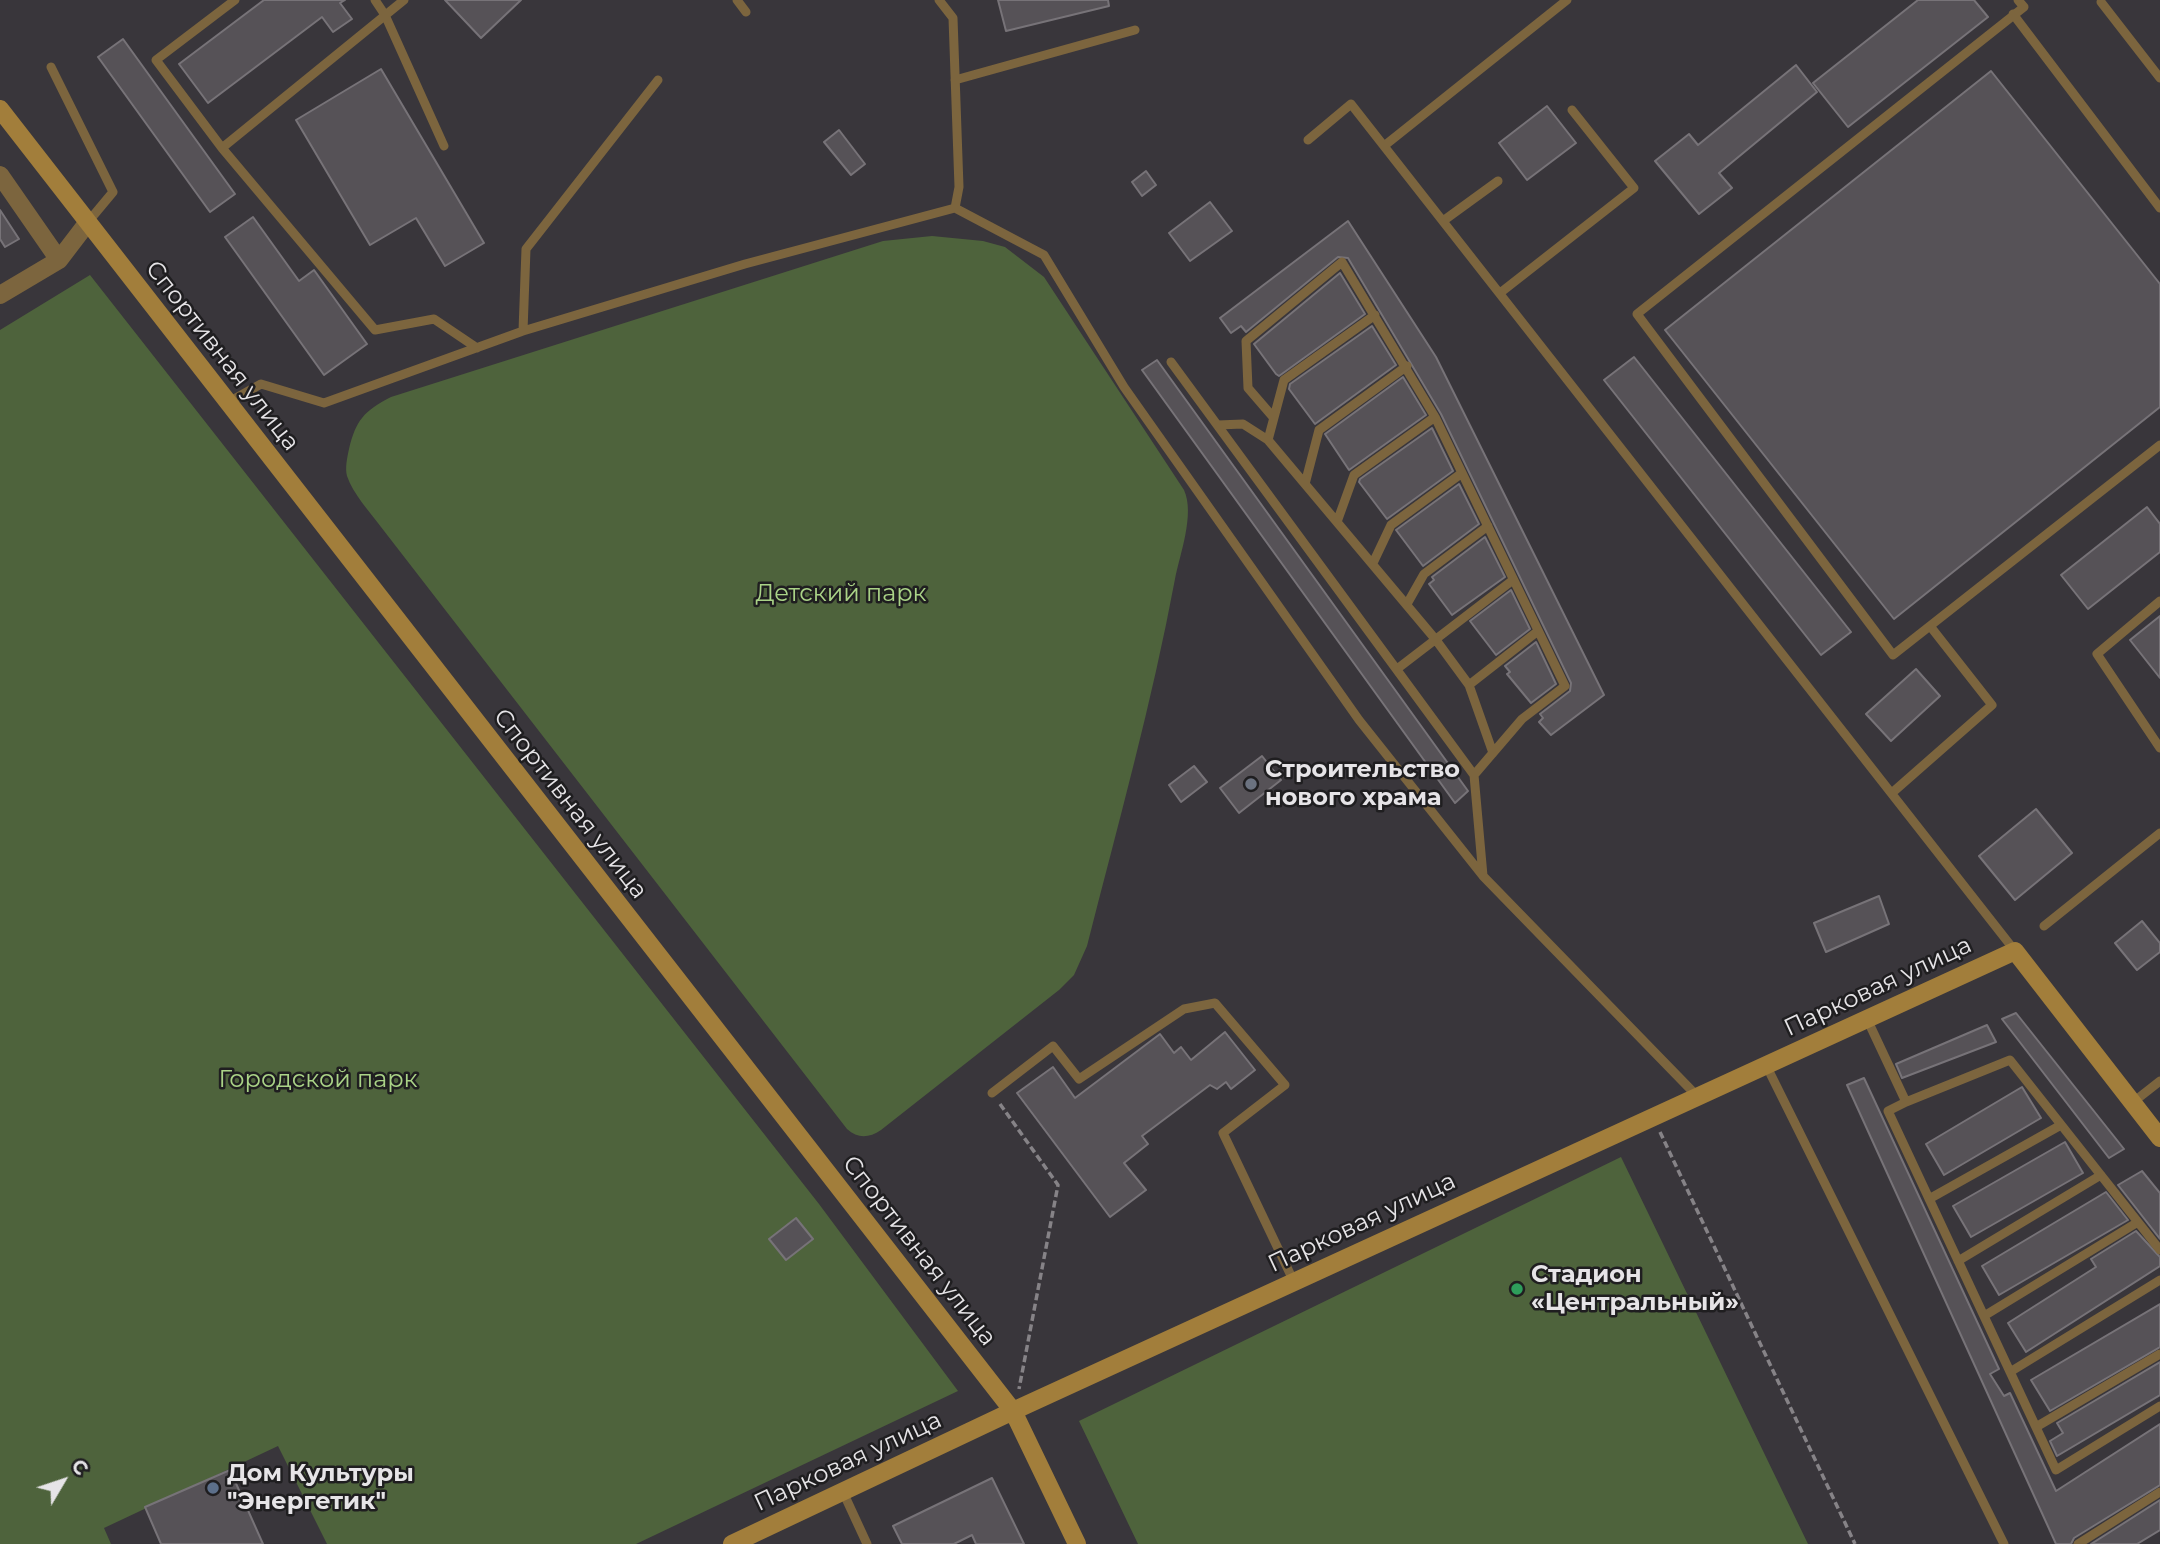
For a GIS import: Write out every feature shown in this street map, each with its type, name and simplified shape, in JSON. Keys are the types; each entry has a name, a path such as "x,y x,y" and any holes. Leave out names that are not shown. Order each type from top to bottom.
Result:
{"street":[{"name":"Спортивная улица","path":"0,108 1013,1411 1077,1544"},
{"path":"0,176 59,260"},
{"path":"0,295 59,260 88,222"},
{"path":"2015,951 2160,1138"},
{"name":"Парковая улица","path":"732,1544 1013,1411 2015,951"}],"lane":[{"path":"235,0 156,60 222,148 375,330 434,319 477,348"},
{"path":"374,0 385,15 444,146"},
{"path":"222,148 404,0"},
{"path":"737,0 746,12"},
{"path":"939,0 953,18 959,187 955,208"},
{"path":"1384,146 1567,0"},
{"path":"2018,0 2024,7 1637,314 1893,655 2160,445"},
{"path":"2101,2 2160,78"},
{"path":"2013,14 2160,208"},
{"path":"955,80 1135,30"},
{"path":"51,67 113,192 88,222"},
{"path":"523,331 526,249 659,80"},
{"path":"1308,140 1351,104 2015,951"},
{"path":"1500,293 1634,188 1572,110"},
{"path":"1443,221 1499,181"},
{"path":"227,403 261,384 324,403 523,331 745,264 955,208 1044,255 1124,387 1359,720 1483,876 1698,1097"},
{"path":"1273,417 1248,387 1246,341 1342,262 1407,366 1435,417 1564,686 1522,719 1475,775"},
{"path":"1268,440 1284,380 1375,315"},
{"path":"1171,362 1475,775 1483,876"},
{"path":"1305,484 1319,430 1407,366"},
{"path":"1337,522 1354,475 1435,417"},
{"path":"1218,425 1243,424 1268,440 1373,563 1436,639 1469,685 1493,753"},
{"path":"1373,563 1391,524 1462,473"},
{"path":"1407,604 1424,574 1488,526"},
{"path":"1397,669 1513,580"},
{"path":"2159,745 2098,654 2160,601"},
{"path":"1892,792 1992,705 1930,626"},
{"path":"1469,685 1538,631"},
{"path":"2044,926 2160,833"},
{"path":"992,1093 1053,1046 1079,1079 1184,1009 1215,1003 1284,1085 1223,1133 1294,1282"},
{"path":"1867,1019 1906,1102"},
{"path":"2160,1250 2010,1060 1888,1111 2056,1470 2160,1406"},
{"path":"1766,1065 2004,1544"},
{"path":"2132,1103 2160,1081"},
{"path":"1929,1199 2061,1125"},
{"path":"1958,1261 2101,1175"},
{"path":"1984,1316 2138,1222"},
{"path":"2010,1372 2160,1280"},
{"path":"2036,1427 2160,1354"},
{"path":"843,1492 867,1544"},
{"path":"2078,1544 2160,1492"}],"path":[{"path":"992,1093 1058,1185 1023,1378 1013,1411"},
{"path":"1652,1116 1855,1544"}],"green space":[{"name":"Детский парк","path":"932,236 983,241 1005,247 1044,277 1184,490 1188,511 1186,534 1134,763 1087,946 1074,975 1059,990 881,1130 864,1136 847,1129 367,509 350,483 346,466 358,423 374,407 391,397 883,241"},
{"name":"Городской парк","path":"90,275 819,1204 958,1391 636,1544 327,1544 278,1446 104,1528 111,1544 0,1544 0,330"},
{"name":"Стадион «Центральный»","path":"1621,1157 1808,1544 1138,1544 1079,1421"}],"building":[{"path":"264,0 345,0 340,3 352,19 333,32 322,17 208,103 179,64"},
{"path":"445,0 521,0 481,38"},
{"path":"998,0 1108,0 1109,6 1006,31"},
{"path":"1918,0 1974,0 1988,17 1848,127 1813,83"},
{"path":"123,39 235,194 210,212 98,57"},
{"path":"1796,65 1817,92 1719,173 1732,188 1699,214 1655,161 1689,134 1698,145"},
{"path":"381,69 484,243 445,266 416,218 370,245 296,120"},
{"path":"1991,71 2160,284 2160,407 1894,619 1665,330"},
{"path":"1547,106 1576,143 1527,180 1499,143"},
{"path":"839,130 865,164 851,175 824,142"},
{"path":"1146,171 1156,185 1142,196 1132,182"},
{"path":"1210,202 1232,231 1190,261 1169,233"},
{"path":"0,210 19,239 5,247 0,239"},
{"path":"253,217 299,281 314,270 367,344 324,375 225,237"},
{"path":"1348,221 1436,357 1604,695 1551,735 1539,722 1543,718 1540,714 1570,691 1571,683 1441,414 1348,258 1338,257 1246,332 1241,326 1231,333 1220,318"},
{"path":"1340,273 1365,314 1279,376 1254,344"},
{"path":"1372,326 1396,365 1315,424 1289,389 1290,384"},
{"path":"1634,357 1851,632 1821,655 1604,380"},
{"path":"1157,360 1468,791 1455,803 1142,370"},
{"path":"1403,377 1426,415 1349,470 1325,434"},
{"path":"1432,428 1453,471 1387,519 1359,482 1360,479"},
{"path":"1459,484 1479,524 1423,566 1396,530"},
{"path":"2147,507 2160,524 2160,552 2088,609 2061,575"},
{"path":"1485,537 1505,577 1452,615 1429,584 1434,580 1432,577"},
{"path":"1511,590 1530,629 1496,655 1470,621"},
{"path":"2160,616 2160,678 2130,640"},
{"path":"1536,642 1556,684 1531,703 1507,674 1510,672 1505,666"},
{"path":"1916,669 1940,696 1891,741 1866,714"},
{"name":"Строительство нового храма","path":"1262,756 1281,780 1239,813 1220,788"},
{"path":"1194,766 1207,782 1181,802 1169,785"},
{"path":"2036,809 2072,853 2015,900 1979,856"},
{"path":"1879,896 1889,924 1826,952 1814,923"},
{"path":"2142,921 2160,943 2160,952 2137,970 2115,943"},
{"path":"2016,1013 2124,1149 2109,1158 2002,1019"},
{"path":"1987,1025 1996,1042 1902,1078 1896,1064"},
{"path":"1225,1032 1255,1070 1231,1089 1226,1082 1217,1089 1210,1085 1142,1136 1148,1144 1124,1163 1146,1190 1110,1217 1017,1093 1053,1067 1075,1098 1160,1034 1174,1053 1181,1047 1191,1060"},
{"path":"1864,1078 1999,1369 1990,1374 2004,1396 2010,1393 2056,1491 2160,1424 2160,1485 2074,1538 2071,1544 2056,1544 1847,1085"},
{"path":"2022,1087 2041,1118 1944,1175 1926,1144"},
{"path":"2065,1142 2083,1173 1971,1237 1953,1206"},
{"path":"2142,1171 2160,1193 2160,1239 2118,1185"},
{"path":"2106,1192 2128,1220 1999,1295 1982,1266"},
{"path":"796,1218 813,1239 786,1260 769,1239"},
{"path":"2136,1231 2160,1257 2160,1266 2026,1352 2008,1323 2096,1267 2091,1259"},
{"path":"2160,1304 2160,1347 2050,1411 2031,1380"},
{"path":"2160,1362 2160,1395 2057,1456 2050,1441 2063,1433 2057,1423"},
{"name":"Дом Культуры \"Энергетик\"","path":"230,1470 263,1544 161,1544 145,1507"},
{"path":"992,1478 1024,1544 976,1544 972,1535 954,1544 902,1544 893,1526"},
{"path":"2160,1500 2160,1530 2137,1544 2091,1544"}],"place":[{"name":"Строительство нового храма","path":"1251,784"},
{"name":"Стадион «Центральный»","path":"1517,1289"},
{"name":"Дом Культуры \"Энергетик\"","path":"213,1488"}]}
